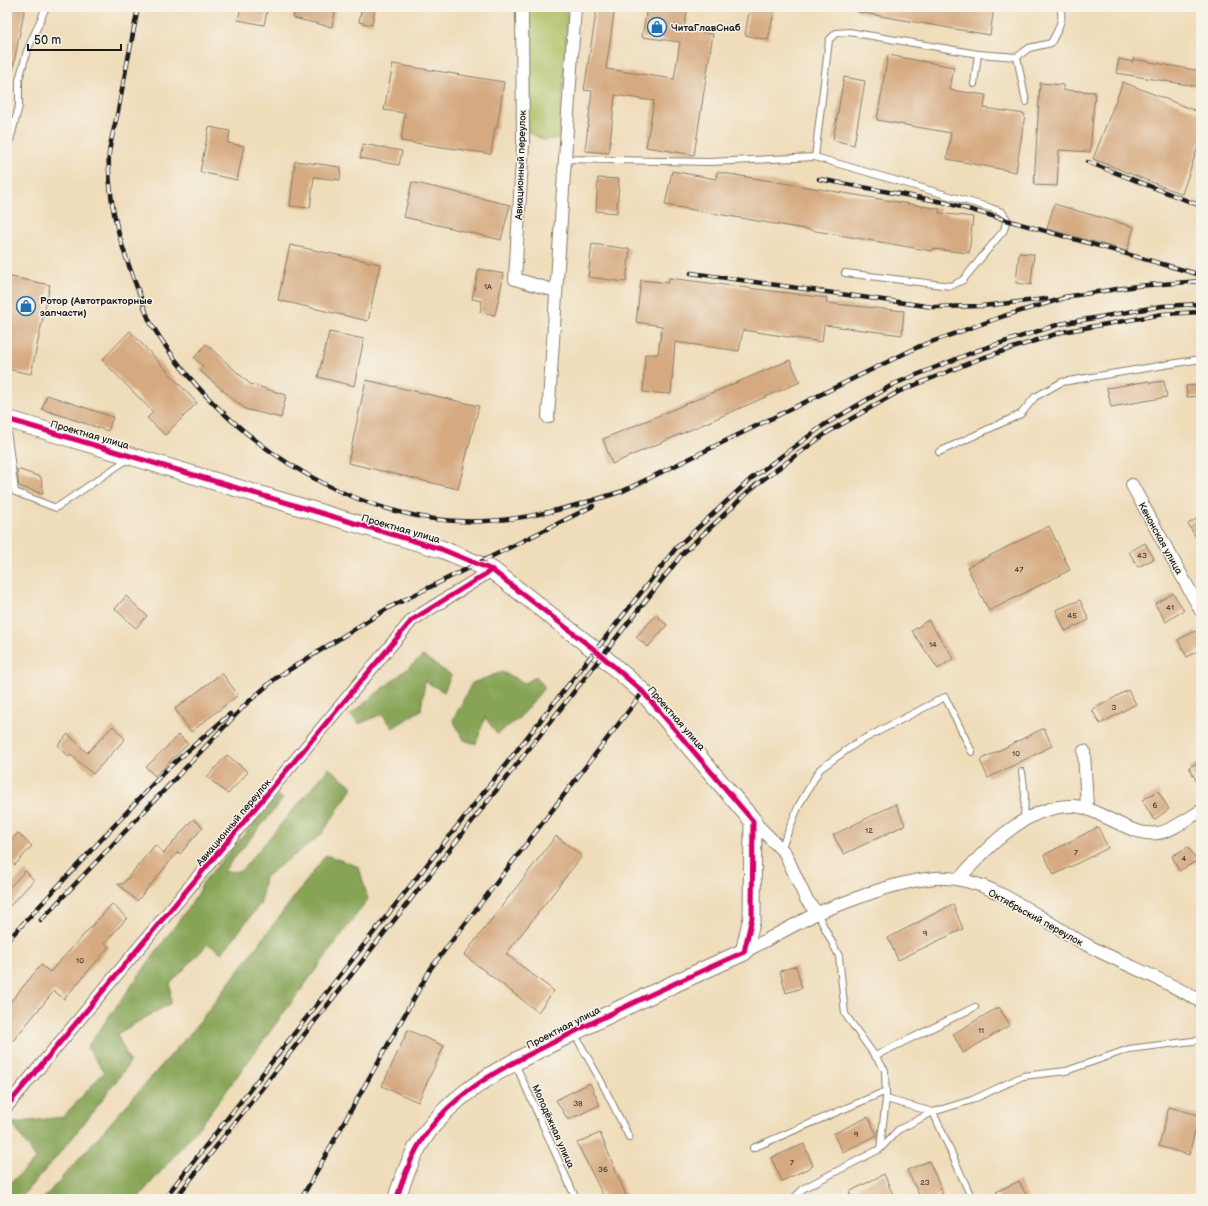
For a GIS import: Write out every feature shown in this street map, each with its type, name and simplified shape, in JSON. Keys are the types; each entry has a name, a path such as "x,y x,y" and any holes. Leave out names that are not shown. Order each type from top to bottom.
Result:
{"street":[{"name":"Авиационный переулок","path":"522,7 523,144 515,279 556,291"},
{"path":"548,417 575,7"},
{"name":"Проектная улица","path":"7,419 133,456 256,495 441,549 492,570 594,650 643,692 753,821"},
{"name":"Кенонская улица","path":"1132,485 1201,611"},
{"name":"Авиационный переулок","path":"7,1106 412,620 492,570"},
{"path":"1084,751 1087,808"},
{"path":"959,879 974,862 1024,819 1055,808 1073,806 1087,808 1144,834 1160,833 1201,811"},
{"path":"753,821 785,854 806,899 817,913"},
{"path":"744,952 752,918 753,821"},
{"name":"Октябрьский переулок","path":"744,952 817,913 898,884 936,878 959,879 996,892 1087,945 1182,990 1201,1002"},
{"name":"Проектная улица","path":"398,1196 412,1155 435,1121 466,1092 497,1070 611,1012 744,952"}],"lane":[{"path":"7,152 19,106 21,73 27,51 46,7"},
{"path":"815,157 829,40 836,33 849,32 978,54 1017,57 1029,48 1051,43 1060,27 1061,10 1059,7"},
{"path":"974,84 978,54"},
{"path":"1017,57 1026,102"},
{"path":"565,159 710,162 815,157 991,208 1002,212 1007,219 1004,230 963,280 951,286 845,273"},
{"path":"939,452 1021,414 1035,397 1062,382 1201,359"},
{"path":"7,430 15,492 56,508 133,456"},
{"path":"781,849 799,805 820,769 858,742 945,697 972,752"},
{"path":"1022,772 1025,795 1024,819"},
{"path":"817,913 840,956 845,1014 885,1070 886,1099 880,1149"},
{"path":"875,1056 975,1006"},
{"path":"573,1032 602,1082 629,1137"},
{"path":"793,1199 804,1188 880,1149 898,1130 933,1112 972,1100 1023,1076 1066,1071 1129,1049 1201,1040"},
{"name":"Молодёжная улица","path":"515,1061 576,1199"},
{"path":"753,1148 886,1091"},
{"path":"886,1099 933,1112"},
{"path":"933,1112 972,1199"}],"green space":[{"path":"526,7 568,7 560,138 544,140 528,132"},
{"path":"423,656 451,675 444,692 425,681 421,710 393,728 382,714 359,724 350,715"},
{"path":"502,672 525,683 536,677 545,687 518,719 497,734 485,717 476,744 464,740 453,720 472,683"},
{"path":"329,768 353,787 321,835 265,877 261,903 222,953 208,944 170,984 171,1003 117,1034 130,1062 104,1098 34,1183 19,1199 7,1199 7,1186 36,1159 12,1123 63,1117 104,1072 87,1047 198,894 203,882 279,795 283,799 223,872 241,871"},
{"path":"326,855 359,867 368,899 204,1121 137,1199 43,1199 194,1029"}],"building":[{"path":"7,7 25,7 12,73 7,72"},
{"path":"241,7 268,7 264,25 238,20"},
{"path":"295,7 336,7 332,27 293,18"},
{"path":"362,7 375,7 372,25 359,22"},
{"path":"597,7 615,7 606,69 674,79 680,42 642,37 647,7 688,7 684,29 713,34 694,155 646,147 654,101 615,95 609,153 585,151 592,91 584,90"},
{"path":"750,7 775,7 768,40 745,35"},
{"path":"858,7 994,7 990,35 857,12"},
{"path":"888,55 954,67 950,90 986,95 984,108 1025,114 1016,172 947,159 951,133 877,120"},
{"path":"1119,59 1133,62 1133,59 1201,71 1201,87 1116,73"},
{"path":"393,64 504,82 497,128 495,128 491,154 401,141 405,113 384,110"},
{"path":"844,77 865,81 854,145 833,140"},
{"path":"1123,82 1201,113 1201,138 1182,194 1093,159"},
{"path":"1040,83 1063,85 1063,90 1095,92 1090,152 1059,150 1057,186 1034,185"},
{"path":"209,127 230,131 228,143 244,146 237,180 200,172"},
{"path":"363,144 402,151 399,165 360,158"},
{"path":"295,161 341,167 340,180 314,177 310,208 290,206"},
{"path":"672,171 716,179 717,172 940,209 939,213 973,217 969,253 933,249 932,251 665,205"},
{"path":"598,178 619,179 617,213 596,211"},
{"path":"412,182 510,205 501,240 404,217"},
{"path":"1054,204 1134,227 1127,251 1047,229"},
{"path":"592,244 630,249 626,282 588,277"},
{"path":"290,245 380,264 368,321 278,300"},
{"path":"1019,253 1034,254 1031,285 1016,283"},
{"path":"479,269 504,274 495,315 480,312 482,301 472,299"},
{"name":"Ротор (Автотракторные запчасти)","path":"7,276 50,285 31,374 7,369"},
{"path":"669,278 827,298 826,303 904,311 902,335 824,325 822,342 743,330 739,351 675,342 671,394 643,392 645,354 658,354 662,326 636,322 641,280 668,283"},
{"path":"130,331 197,403 165,435 147,418 153,412 102,360"},
{"path":"329,332 364,339 354,386 318,377"},
{"path":"206,344 250,384 286,395 281,418 245,409 199,370 203,366 194,358"},
{"path":"790,360 800,382 612,464 603,439"},
{"path":"366,380 479,406 458,489 348,463"},
{"path":"1149,381 1150,383 1164,381 1167,397 1111,407 1107,388"},
{"path":"1201,385 1201,396 1187,397 1186,386"},
{"path":"47,395 113,417 108,431 42,409"},
{"path":"17,469 41,477 43,494 19,486"},
{"path":"1201,516 1201,546 1188,524"},
{"path":"1049,526 1070,570 989,611 967,567"},
{"path":"1145,543 1154,559 1138,567 1129,552"},
{"path":"1173,593 1184,610 1166,622 1155,604"},
{"path":"126,596 147,616 136,628 115,609"},
{"path":"1080,600 1089,620 1065,631 1056,610"},
{"path":"656,615 667,625 648,647 636,637"},
{"path":"928,620 954,658 938,669 912,631"},
{"path":"1195,631 1201,641 1201,649 1187,657 1178,640"},
{"path":"222,673 238,695 191,732 175,709"},
{"path":"1128,690 1136,704 1100,724 1092,710"},
{"path":"113,726 125,739 93,774 71,755 69,757 58,745 68,734 87,753"},
{"path":"1044,728 1052,746 988,778 980,760"},
{"path":"179,735 188,744 155,776 146,767"},
{"path":"227,755 248,772 228,794 207,777"},
{"path":"1201,761 1201,790 1189,767"},
{"path":"1158,791 1169,809 1154,820 1142,800"},
{"path":"896,804 905,825 844,854 833,835"},
{"path":"193,819 203,827 180,854 178,852 137,901 118,884 123,884 155,845 164,853"},
{"path":"1098,827 1108,848 1054,875 1044,855"},
{"path":"18,833 32,846 15,865 7,858 7,845"},
{"path":"556,836 582,856 506,954 554,991 538,1012 464,955"},
{"path":"1188,847 1197,861 1179,871 1172,856"},
{"path":"25,871 34,880 7,909 7,890"},
{"path":"112,904 127,918 105,943 109,947 64,999 54,991 7,1048 7,1006 41,965 50,972"},
{"path":"953,904 963,929 898,960 888,938"},
{"path":"796,966 802,988 786,993 780,971"},
{"path":"999,1007 1010,1025 963,1053 953,1034"},
{"path":"408,1030 444,1046 418,1102 382,1086"},
{"path":"590,1083 600,1105 568,1120 556,1100"},
{"path":"1169,1107 1199,1115 1189,1155 1159,1146"},
{"path":"868,1117 877,1135 843,1152 833,1134"},
{"path":"600,1133 626,1195 616,1199 605,1199 577,1143"},
{"path":"804,1144 813,1166 782,1181 771,1158"},
{"path":"929,1161 943,1193 931,1199 921,1199 907,1170"},
{"path":"884,1174 893,1195 886,1199 853,1199 849,1192"},
{"path":"1019,1181 1028,1199 1000,1199 996,1192"}],"railway":[{"path":"138,7 110,147 109,171 112,202 120,239 149,320 178,362 206,396 238,426 273,453 310,476 350,495 391,510 434,519 483,521 530,516 577,505 623,491 920,346 1004,316 1068,297"},
{"path":"1088,162 1201,206"},
{"path":"819,179 943,202 1201,275"},
{"path":"691,273 933,307 982,306 1046,299"},
{"path":"1064,297 1137,286 1201,281"},
{"path":"164,1199 676,548 752,478 824,425 894,384 976,351 1060,324 1162,306 1201,304"},
{"path":"175,1199 683,553 757,484 828,432 898,392 979,359 1062,332 1163,314 1201,312"},
{"path":"41,920 246,704 276,678 390,607 593,506"},
{"path":"301,1199 431,968 643,692"},
{"path":"7,941 166,770 230,714"}],"cycle path":[{"path":"7,419 441,549 492,570 595,650 643,692 753,821 752,918 744,952 657,991 593,1022 498,1071 475,1086 454,1103 435,1122 419,1144 404,1177 397,1199"},
{"path":"7,1106 412,620 492,570"}],"place":[{"name":"ЧитаГлавСнаб","path":"657,27"},
{"name":"Ротор (Автотракторные запчасти)","path":"26,306"}]}
